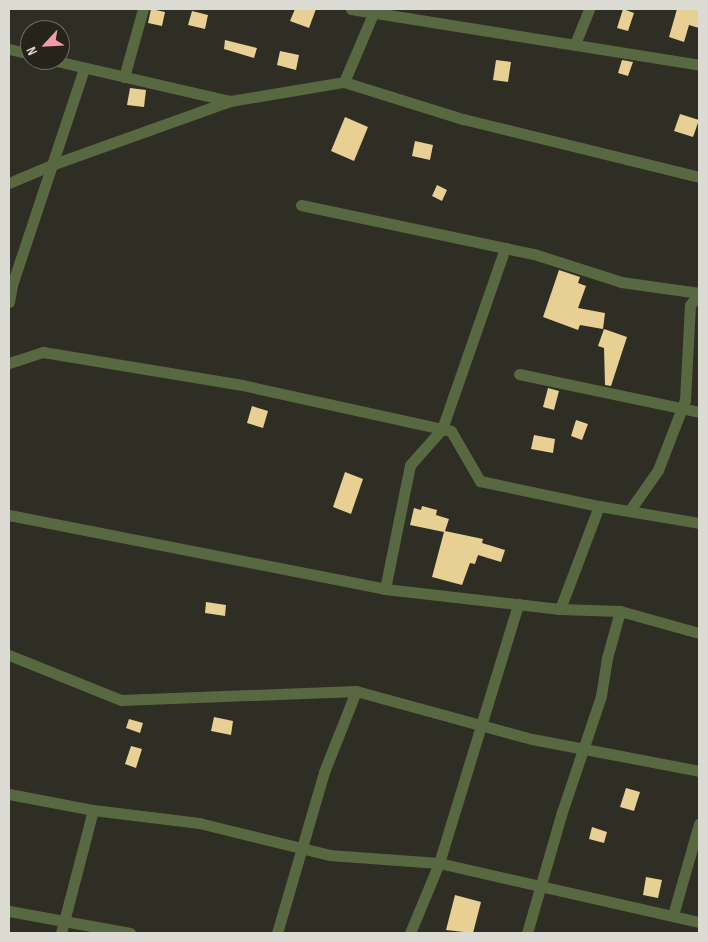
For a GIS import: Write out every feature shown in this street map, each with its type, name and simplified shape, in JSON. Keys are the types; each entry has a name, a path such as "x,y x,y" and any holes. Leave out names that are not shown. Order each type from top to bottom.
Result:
{"street":[{"path":"124,77 143,9"},
{"path":"351,9 374,11 699,65"},
{"path":"575,44 589,9"},
{"path":"344,82 374,11"},
{"path":"70,64 230,101"},
{"path":"9,302 12,285 54,164 84,68"},
{"path":"9,183 54,164 230,101 344,82 463,119 699,177"},
{"path":"301,205 534,254 621,282 699,293 690,305 685,400 658,470 630,510"},
{"path":"385,589 410,465 442,430 505,248"},
{"path":"9,363 43,352 242,385 451,431 480,481 599,506 630,510 699,524"},
{"path":"519,374 699,412"},
{"path":"560,609 599,506"},
{"path":"9,515 385,589 560,609 620,611 699,633"},
{"path":"410,933 439,863 518,604"},
{"path":"527,933 561,816 602,696 608,658 620,611"},
{"path":"9,655 121,700 356,691 481,726 583,750 699,771"},
{"path":"277,933 324,772 356,691"},
{"path":"9,794 93,810 199,823 329,855 439,863 699,922"},
{"path":"63,928 93,810"},
{"path":"674,915 699,824"},
{"path":"9,911 63,928 130,933"}],"building":[{"path":"151,9 165,12 162,26 148,23"},
{"path":"295,9 316,9 309,28 290,21"},
{"path":"623,9 634,13 628,31 617,28"},
{"path":"677,9 699,9 699,28 689,25 684,42 669,37"},
{"path":"192,11 208,15 205,29 188,25"},
{"path":"225,40 257,48 254,58 224,49"},
{"path":"280,51 299,55 296,70 277,65"},
{"path":"496,60 511,62 508,82 493,80"},
{"path":"622,60 633,62 628,76 618,73"},
{"path":"130,88 146,90 144,107 127,105"},
{"path":"680,114 699,120 693,137 674,131"},
{"path":"345,117 368,127 354,161 331,151"},
{"path":"415,141 433,145 430,160 412,156"},
{"path":"437,185 447,190 442,201 432,196"},
{"path":"559,270 580,277 578,283 586,286 578,308 605,313 603,329 580,325 578,330 543,317"},
{"path":"604,329 627,337 611,386 605,385 604,348 598,346"},
{"path":"548,388 559,391 554,410 543,407"},
{"path":"252,406 268,411 263,428 247,423"},
{"path":"576,420 588,424 582,440 571,436"},
{"path":"534,435 555,439 553,453 531,449"},
{"path":"345,472 363,479 351,514 333,507"},
{"path":"422,506 437,510 436,515 449,519 445,531 483,539 482,543 505,550 501,562 478,555 475,564 470,563 462,585 432,577 444,532 410,525 414,508 421,510"},
{"path":"206,602 226,605 225,616 205,613"},
{"path":"214,717 233,721 231,735 211,731"},
{"path":"129,719 143,723 140,733 126,728"},
{"path":"131,746 142,749 136,768 125,764"},
{"path":"626,788 640,792 634,811 620,807"},
{"path":"592,827 607,832 604,843 589,839"},
{"path":"646,877 662,880 658,898 643,895"},
{"path":"455,895 481,902 473,933 446,930"}]}
